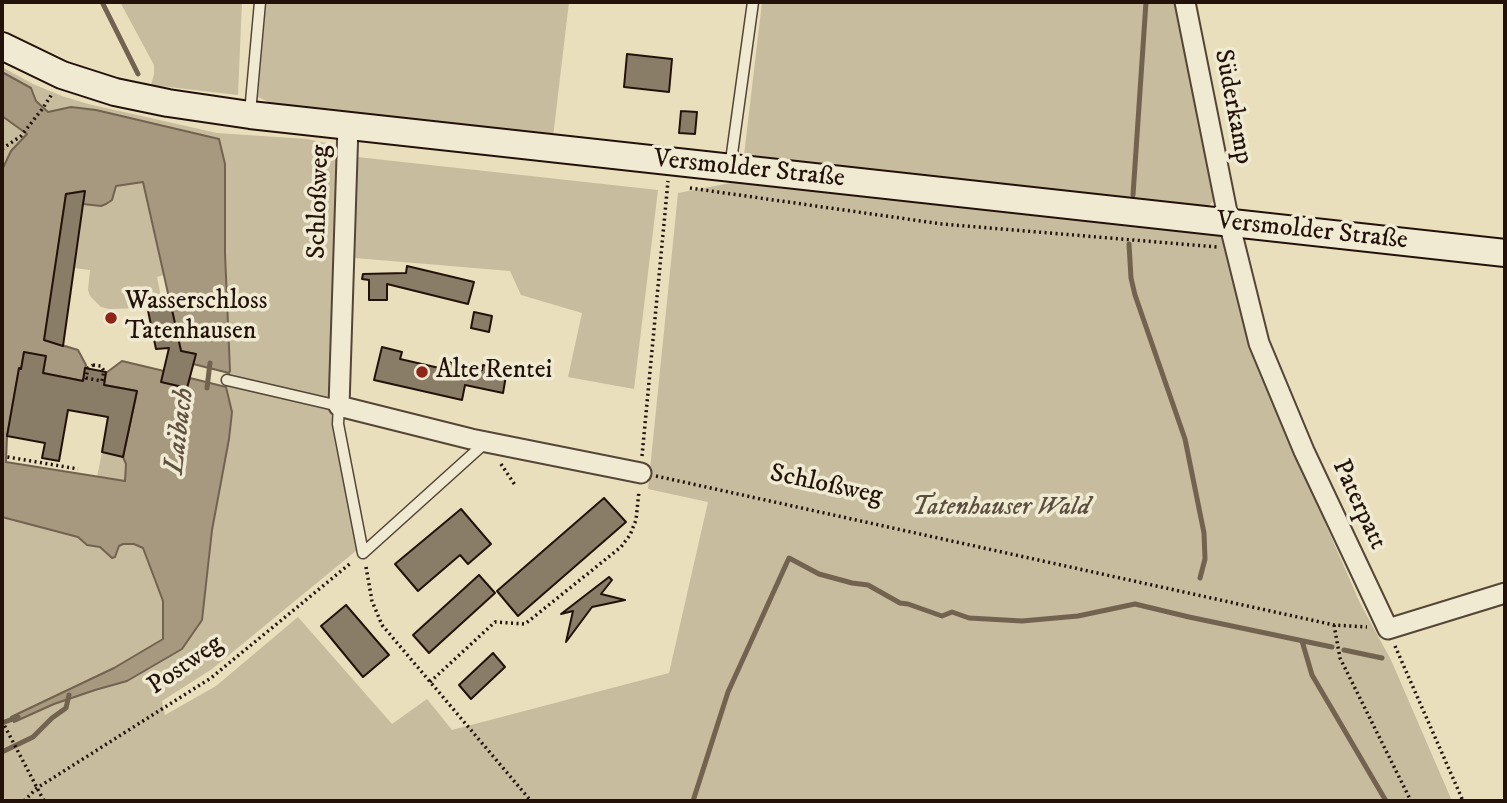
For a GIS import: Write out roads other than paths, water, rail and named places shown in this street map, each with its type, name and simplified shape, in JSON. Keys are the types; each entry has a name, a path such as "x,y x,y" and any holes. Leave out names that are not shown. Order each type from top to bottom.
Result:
{"main road":[{"name":"Versmolder Straße","path":"2,46 62,75 115,92 167,103 250,115 1505,253"}],"street":[{"name":"Süderkamp","path":"1185,2 1228,222"},
{"name":"Schloßweg","path":"339,406 348,126"},
{"name":"Paterpatt","path":"1228,222 1259,343 1304,451 1388,629 1505,593"},
{"path":"339,406 486,442 640,473"}],"lane":[{"path":"250,115 260,2"},
{"path":"730,169 753,2"},
{"path":"228,380 339,406 338,424 363,553 486,442"}],"water":[{"path":"2,72 31,88 36,101 48,112 71,107 96,110 219,139 225,164 225,253 230,371 229,373 193,364 195,354 181,351 143,182 116,186 112,200 101,206 83,204 84,191 66,194 45,340 78,350 86,365 83,381 43,373 24,352 7,437 6,462 125,481 126,464 123,457 137,391 104,385 106,373 122,361 164,371 162,382 187,388 190,378 226,387 232,412 212,530 202,620 182,649 127,681 54,704 14,722 11,717 114,668 163,639 163,601 143,548 134,544 123,544 112,558 100,547 87,545 78,537 2,517 2,170 11,151 27,134 2,116"}],"waterway":[{"name":"Laibach","path":"102,2 138,74"},
{"path":"1133,195 1146,2"},
{"path":"1129,244 1135,295 1185,439 1204,533 1205,559 1200,578"},
{"name":"Laibach","path":"207,388 210,363"},
{"path":"693,801 728,692 789,558 819,574 868,585 900,603 942,616 952,612 969,618 1022,621 1078,616 1135,604 1332,647"},
{"path":"1302,641 1312,675 1386,801"},
{"path":"1344,650 1382,658"},
{"name":"Laibach","path":"2,752 33,737 66,708 69,695"},
{"name":"Laibach","path":"2,723 18,717"}],"place":[{"name":"Wasserschloss Tatenhausen","path":"111,318"},
{"name":"Alte Rentei","path":"422,372"}],"park label":[{"name":"Tatenhauser Wald","path":"1001,509"}]}
